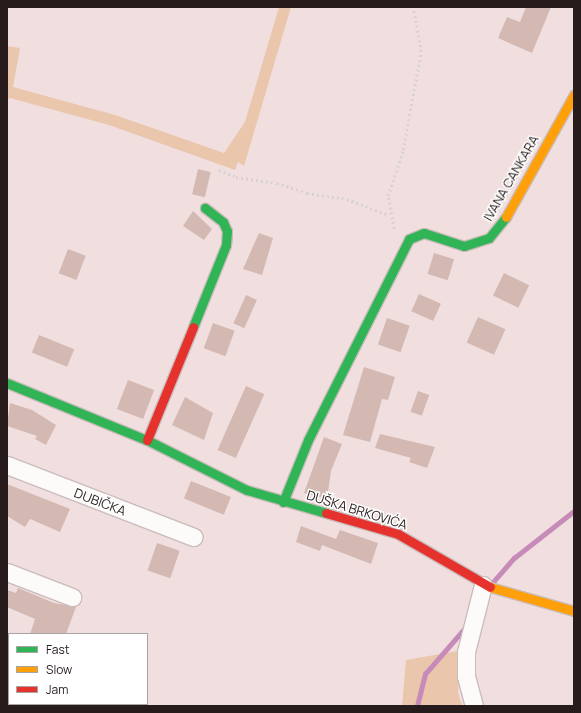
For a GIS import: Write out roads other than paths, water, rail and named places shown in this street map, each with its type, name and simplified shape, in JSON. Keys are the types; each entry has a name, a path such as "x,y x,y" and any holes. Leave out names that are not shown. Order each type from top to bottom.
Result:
{"street":[{"name":"IVANA CANKARA","path":"407,243 418,233 464,246 489,238 502,223 574,95"},
{"path":"147,440 226,245 227,231 223,222 205,208"},
{"name":"DUŠKA BRKOVIĆA","path":"283,502 308,440 407,243"},
{"name":"DUŠKA BRKOVIĆA","path":"7,383 147,440 247,490 283,502 398,534 423,546 483,585 574,611"},
{"name":"DUBIČKA","path":"7,465 194,537"},
{"path":"7,572 72,597"},
{"path":"474,706 466,666 466,652 483,585"}],"waterway":[{"path":"493,582 514,558 574,511"},
{"path":"417,706 425,674 465,628"}]}
